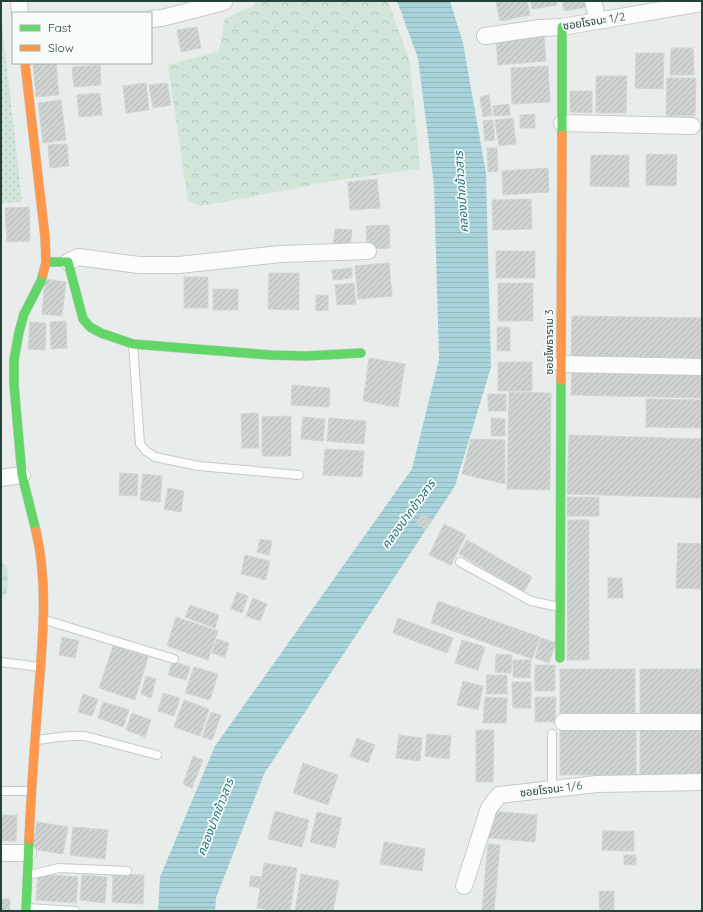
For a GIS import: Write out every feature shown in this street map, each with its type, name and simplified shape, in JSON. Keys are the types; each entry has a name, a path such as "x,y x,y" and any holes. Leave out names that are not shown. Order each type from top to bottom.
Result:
{"street":[{"path":"19,1 20,12"},
{"path":"593,1 598,21"},
{"path":"152,19 162,18 226,2"},
{"name":"ซอยโรจนะ 1/2","path":"485,36 540,28 562,27 702,3"},
{"name":"ซอยโพธาราม 3","path":"560,658 562,27"},
{"path":"25,64 45,237 46,262 41,280 24,314 14,360 14,385 22,475 39,545 43,576 44,620 31,791 26,909"},
{"path":"562,123 692,126"},
{"path":"46,262 68,262 78,257 139,265 179,265 280,254 368,251"},
{"path":"68,262 80,309 84,319 90,327 101,333 133,344 270,355 306,356 361,353"},
{"path":"561,364 702,367"},
{"path":"1,478 22,475"},
{"path":"563,722 702,722"},
{"name":"ซอยโรจนะ 1/6","path":"464,886 488,808 499,795 597,784 702,782"},
{"path":"1,853 28,853"}],"lane":[{"path":"133,344 140,444 146,451 155,457 200,466 298,475"},
{"path":"460,562 531,601 560,607"},
{"path":"44,620 174,659"},
{"path":"1,662 41,667"},
{"path":"552,734 552,788"},
{"path":"35,740 85,736 157,755"},
{"path":"1,791 31,791"},
{"path":"27,876 59,868 127,871"},
{"path":"26,909 75,910"}],"green space":[{"path":"256,1 388,1 410,62 420,169 339,180 201,206 188,202 168,65 219,51 225,18 254,6"},
{"path":"1,15 22,202 1,203"},
{"path":"1,562 8,569 7,592 1,599"}],"water":[{"name":"คลองปากข้าวสาร","path":"397,1 450,1 463,43 486,173 491,367 455,486 264,774 216,898 215,911 158,911 160,877 215,746 412,469 439,360 434,185 418,58"}],"building":[{"path":"496,1 527,1 530,15 500,21"},
{"path":"531,1 556,1 557,5 532,9"},
{"path":"562,1 586,1 587,7 564,11"},
{"path":"197,27 201,48 181,52 177,30"},
{"path":"544,36 546,61 498,65 496,39"},
{"path":"671,48 693,48 694,75 670,75"},
{"path":"636,53 664,53 663,89 635,88"},
{"path":"33,64 56,64 59,95 36,97"},
{"path":"100,65 101,85 74,87 72,67"},
{"path":"548,66 550,102 512,104 511,68"},
{"path":"596,76 627,76 626,113 596,113"},
{"path":"667,78 696,78 695,116 666,116"},
{"path":"146,83 149,110 126,113 123,86"},
{"path":"167,83 171,105 153,108 149,85"},
{"path":"570,91 592,91 592,113 570,112"},
{"path":"100,93 102,115 79,117 77,95"},
{"path":"489,95 492,115 483,117 480,97"},
{"path":"61,100 66,140 43,143 38,103"},
{"path":"509,104 510,115 494,116 493,106"},
{"path":"535,114 535,128 520,128 520,115"},
{"path":"513,118 516,144 499,146 495,120"},
{"path":"493,120 495,140 485,141 483,121"},
{"path":"67,144 69,166 50,168 48,145"},
{"path":"487,148 497,148 498,171 488,172"},
{"path":"646,154 677,155 676,186 646,185"},
{"path":"591,155 629,155 629,187 590,186"},
{"path":"548,168 549,192 503,195 502,171"},
{"path":"377,179 380,208 350,210 348,182"},
{"path":"531,199 532,229 493,230 492,200"},
{"path":"29,207 30,241 7,242 5,208"},
{"path":"389,225 390,248 367,249 366,226"},
{"path":"335,229 352,230 350,245 333,244"},
{"path":"496,251 535,251 535,278 496,278"},
{"path":"389,263 392,296 358,299 355,266"},
{"path":"352,268 352,278 333,280 332,270"},
{"path":"269,273 299,273 299,310 268,309"},
{"path":"184,277 208,277 208,308 184,308"},
{"path":"45,279 66,282 62,316 42,314"},
{"path":"354,283 356,304 337,305 335,285"},
{"path":"498,283 533,283 533,321 498,321"},
{"path":"213,289 238,289 238,310 213,310"},
{"path":"316,295 328,295 328,310 316,311"},
{"path":"572,316 702,318 702,358 571,356"},
{"path":"66,321 67,348 51,349 50,322"},
{"path":"30,322 46,323 45,350 28,349"},
{"path":"497,327 510,327 510,351 497,351"},
{"path":"369,358 405,364 398,407 363,401"},
{"path":"498,362 532,362 532,391 498,391"},
{"path":"572,371 702,375 702,398 571,395"},
{"path":"292,385 330,388 329,407 291,405"},
{"path":"509,392 551,393 550,490 507,489"},
{"path":"488,394 506,394 506,411 488,411"},
{"path":"646,399 702,400 702,428 646,427"},
{"path":"258,413 259,448 242,448 241,414"},
{"path":"291,416 291,456 262,456 262,417"},
{"path":"303,417 325,419 323,441 301,439"},
{"path":"329,418 366,421 364,444 327,441"},
{"path":"491,418 505,419 505,436 491,436"},
{"path":"569,435 702,439 702,498 567,494"},
{"path":"471,439 505,440 505,484 462,474"},
{"path":"325,449 364,451 362,477 323,475"},
{"path":"120,473 138,474 137,496 119,495"},
{"path":"143,474 162,476 160,502 140,500"},
{"path":"168,488 184,491 181,512 164,509"},
{"path":"567,497 599,497 599,516 567,516"},
{"path":"422,514 431,520 425,529 417,523"},
{"path":"568,520 589,520 589,660 567,660"},
{"path":"444,524 466,535 451,565 429,555"},
{"path":"260,539 272,541 269,555 257,552"},
{"path":"467,540 532,577 524,592 459,554"},
{"path":"678,543 702,544 702,589 676,588"},
{"path":"245,555 270,561 266,580 241,574"},
{"path":"608,578 622,578 623,598 608,598"},
{"path":"237,592 248,596 242,613 231,609"},
{"path":"253,598 267,604 260,621 246,616"},
{"path":"438,601 540,637 532,659 431,623"},
{"path":"190,605 219,615 215,628 185,617"},
{"path":"176,617 218,631 208,660 167,646"},
{"path":"398,618 453,638 447,653 393,633"},
{"path":"62,637 79,641 75,658 59,655"},
{"path":"541,638 556,643 549,663 535,658"},
{"path":"217,639 229,643 225,657 212,653"},
{"path":"462,640 485,647 478,670 455,663"},
{"path":"113,646 148,657 135,700 99,688"},
{"path":"496,654 512,655 511,673 495,672"},
{"path":"513,660 531,660 530,678 513,677"},
{"path":"172,661 190,667 186,680 168,675"},
{"path":"535,665 555,665 555,691 535,691"},
{"path":"194,667 218,674 210,700 185,693"},
{"path":"560,669 635,669 635,714 560,714"},
{"path":"640,669 702,669 702,714 640,714"},
{"path":"487,675 507,675 507,694 486,694"},
{"path":"146,676 156,679 151,698 141,694"},
{"path":"463,681 483,686 478,710 457,705"},
{"path":"512,682 531,682 531,708 513,708"},
{"path":"163,693 180,698 174,716 158,711"},
{"path":"83,694 98,699 92,716 78,712"},
{"path":"485,697 507,698 506,723 483,723"},
{"path":"535,697 556,697 555,722 535,722"},
{"path":"184,700 209,709 200,736 174,727"},
{"path":"103,702 129,710 123,727 98,718"},
{"path":"211,712 221,715 212,740 202,737"},
{"path":"132,713 151,720 145,737 126,730"},
{"path":"476,730 494,730 493,782 476,782"},
{"path":"560,730 636,730 636,775 560,775"},
{"path":"640,730 702,730 702,775 640,775"},
{"path":"427,734 451,736 449,759 425,756"},
{"path":"399,735 422,738 420,761 396,758"},
{"path":"357,738 375,745 368,763 350,756"},
{"path":"193,756 203,760 192,788 183,784"},
{"path":"303,763 338,775 328,805 293,793"},
{"path":"275,811 309,820 302,847 268,839"},
{"path":"491,811 537,815 535,842 488,838"},
{"path":"317,812 342,818 335,848 310,842"},
{"path":"1,815 17,815 16,841 1,841"},
{"path":"37,822 68,827 63,854 32,849"},
{"path":"73,827 108,830 105,859 70,855"},
{"path":"603,831 634,831 634,851 602,850"},
{"path":"384,842 425,849 422,871 380,864"},
{"path":"488,844 500,845 494,911 482,910"},
{"path":"624,855 636,855 636,865 624,865"},
{"path":"264,863 297,868 290,911 257,908"},
{"path":"38,874 78,877 76,903 36,900"},
{"path":"113,874 144,875 143,904 112,902"},
{"path":"301,874 339,881 333,911 295,911"},
{"path":"82,875 107,877 105,903 80,900"},
{"path":"251,876 261,877 260,888 249,886"},
{"path":"599,891 614,891 614,911 600,911"},
{"path":"1,899 10,899 10,911 1,911"}],"traffic: fast":[{"path":"562,27 562,135"},
{"path":"46,262 68,262 83,319 90,327 101,333 133,344 270,355 306,356 361,353"},
{"path":"36,531 22,475 14,385 14,360 24,314 43,274"},
{"path":"560,658 561,380"},
{"path":"26,911 29,840"}],"traffic: slow":[{"path":"25,64 45,237 46,262 43,274"},
{"path":"561,380 562,135"},
{"path":"29,840 44,609 42,570 36,531"}]}
